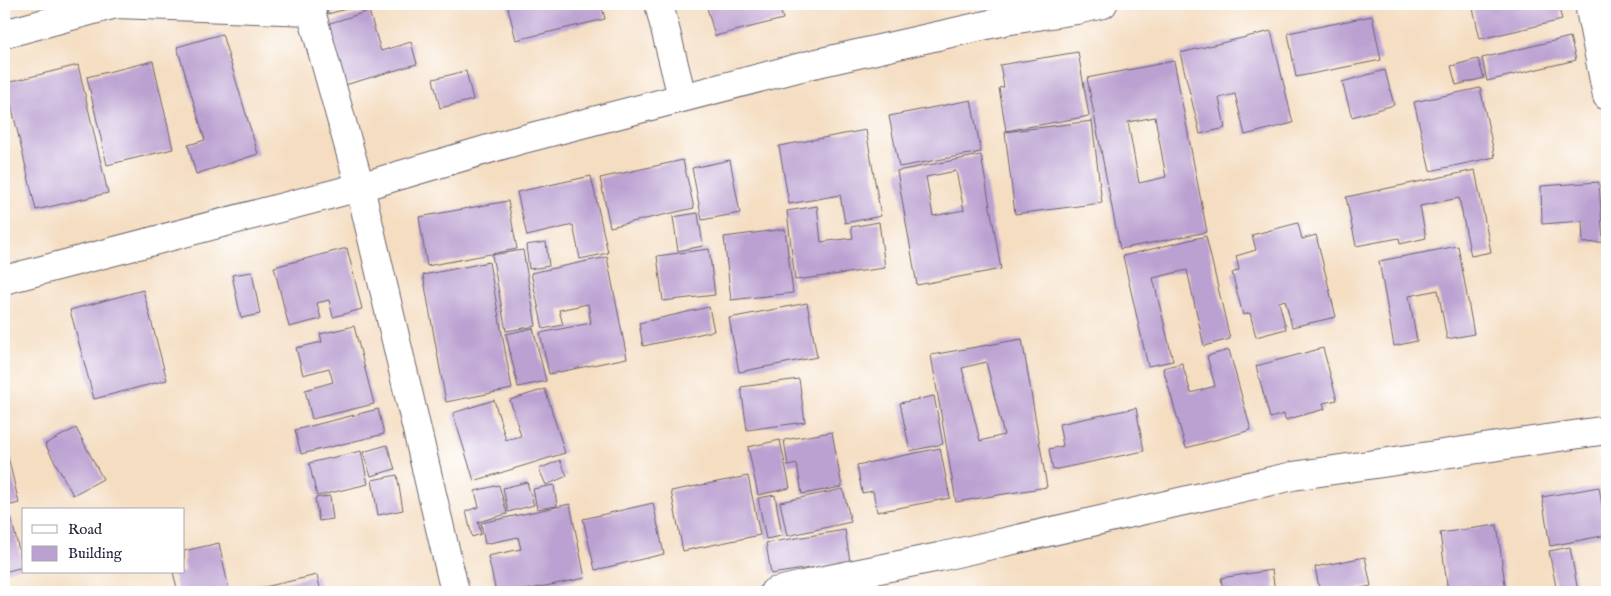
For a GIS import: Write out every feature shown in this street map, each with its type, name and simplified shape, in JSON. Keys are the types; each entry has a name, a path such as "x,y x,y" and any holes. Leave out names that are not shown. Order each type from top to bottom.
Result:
{"street":[{"path":"4,34 116,4 310,8 360,187 455,592"},
{"path":"659,4 682,97"},
{"path":"4,280 360,187 516,141 813,64 1002,12 1077,10 1103,4"},
{"path":"1589,4 1607,96"},
{"path":"774,592 948,555 1293,476 1607,430"},
{"path":"825,580 852,592"}],"building":[{"path":"325,4 364,4 328,14"},
{"path":"507,4 601,4 605,19 516,40"},
{"path":"706,4 779,4 783,19 715,36"},
{"path":"1472,4 1558,4 1562,20 1480,39"},
{"path":"369,11 381,51 411,42 417,64 345,85 327,24"},
{"path":"1372,16 1381,60 1296,77 1288,33"},
{"path":"1271,31 1293,123 1245,135 1235,94 1219,98 1225,128 1200,134 1180,53"},
{"path":"222,34 258,154 196,174 188,145 205,140 177,47"},
{"path":"1570,37 1576,60 1487,81 1482,58"},
{"path":"1078,52 1089,116 1006,131 999,88 1004,87 1000,65"},
{"path":"1478,59 1484,78 1456,85 1451,66"},
{"path":"153,61 173,149 107,165 87,77"},
{"path":"1174,61 1207,232 1120,249 1087,78","holes":["1155,117 1166,177 1139,183 1128,122"]},
{"path":"78,65 108,193 36,210 6,83"},
{"path":"1385,70 1394,105 1352,117 1342,82"},
{"path":"466,71 473,100 440,108 433,79"},
{"path":"1480,88 1495,157 1430,171 1414,102"},
{"path":"971,100 981,152 899,167 889,116"},
{"path":"1092,121 1102,203 1015,214 1005,132"},
{"path":"866,130 881,216 845,223 840,195 789,204 779,146"},
{"path":"981,155 1001,269 917,285 897,171","holes":["956,171 964,210 933,216 926,177"]},
{"path":"683,160 694,208 610,227 600,178"},
{"path":"730,160 740,213 702,220 692,168"},
{"path":"1475,170 1491,252 1471,256 1459,198 1420,206 1426,238 1400,244 1399,238 1356,246 1346,197"},
{"path":"591,176 608,253 580,259 573,225 527,236 517,192"},
{"path":"1599,182 1603,242 1583,243 1582,221 1542,224 1541,186"},
{"path":"508,201 517,249 427,266 419,217"},
{"path":"817,206 821,242 853,238 851,227 879,222 885,268 795,280 787,211"},
{"path":"698,213 703,246 678,251 673,217"},
{"path":"1298,223 1302,239 1316,235 1336,317 1292,327 1285,300 1279,302 1286,329 1256,337 1250,313 1243,315 1232,273 1239,270 1236,256 1256,250 1252,235"},
{"path":"785,229 793,293 731,300 724,237"},
{"path":"1206,236 1230,339 1204,346 1187,270 1153,278 1173,361 1148,366 1123,256"},
{"path":"546,242 549,266 529,269 526,245"},
{"path":"1458,246 1474,334 1447,339 1438,290 1409,296 1417,341 1394,346 1379,261"},
{"path":"347,248 362,309 333,317 329,300 317,303 321,319 289,327 274,267"},
{"path":"709,249 715,295 663,301 657,256"},
{"path":"523,250 536,326 506,331 492,255"},
{"path":"607,257 627,358 549,374 540,333 591,323 588,304 559,310 563,325 543,329 531,273"},
{"path":"489,262 512,389 446,402 423,275"},
{"path":"252,272 260,314 241,318 232,275"},
{"path":"143,290 167,380 94,399 70,310"},
{"path":"807,303 817,357 739,372 729,318"},
{"path":"709,307 714,331 643,346 639,323"},
{"path":"354,326 374,404 312,419 305,390 333,382 329,368 303,375 296,348 322,342 320,334"},
{"path":"533,328 546,381 518,387 506,334"},
{"path":"1022,339 1047,487 956,502 931,355","holes":["986,362 1004,435 980,441 962,368"]},
{"path":"1323,348 1337,400 1323,403 1325,409 1285,420 1284,414 1270,418 1256,366"},
{"path":"1229,350 1251,430 1186,448 1163,368 1182,363 1191,393 1215,386 1207,356"},
{"path":"799,379 805,422 747,430 741,387"},
{"path":"545,389 565,453 474,481 453,413 494,400 506,440 521,436 510,400"},
{"path":"934,396 943,444 910,451 900,403"},
{"path":"1136,408 1144,451 1053,470 1049,449 1063,446 1059,424"},
{"path":"378,409 384,434 301,454 295,430"},
{"path":"76,428 103,479 73,495 45,444"},
{"path":"832,432 842,487 802,494 797,464 788,466 784,440"},
{"path":"4,440 19,503 4,507"},
{"path":"780,440 790,488 758,495 748,447"},
{"path":"387,445 395,469 371,476 363,452"},
{"path":"940,448 950,498 877,512 873,491 862,493 857,465"},
{"path":"361,451 368,484 317,496 309,463"},
{"path":"560,460 567,476 546,485 539,469"},
{"path":"397,475 403,510 378,515 372,480"},
{"path":"748,476 760,535 683,551 671,491"},
{"path":"527,482 534,505 508,512 503,488"},
{"path":"499,485 507,514 478,522 481,534 472,537 466,511 479,507 475,491"},
{"path":"554,485 557,506 537,509 533,489"},
{"path":"1599,487 1607,535 1550,546 1542,497"},
{"path":"843,489 851,522 787,536 780,502"},
{"path":"775,495 782,536 766,539 758,498"},
{"path":"330,496 333,519 319,521 315,498"},
{"path":"653,503 664,554 595,570 583,519"},
{"path":"570,504 585,578 516,592 496,592 488,556 521,549 518,537 485,544 481,523"},
{"path":"11,517 22,567 4,572 4,519"},
{"path":"1497,525 1506,592 1448,592 1440,533"},
{"path":"845,530 850,562 771,574 766,543"},
{"path":"219,543 229,590 219,592 178,592 174,574 185,574 185,551"},
{"path":"1570,547 1578,592 1557,592 1549,551"},
{"path":"1365,557 1371,586 1340,592 1320,592 1315,567"},
{"path":"1272,570 1275,592 1223,592 1221,578"},
{"path":"317,575 321,592 247,592 247,591"}]}
